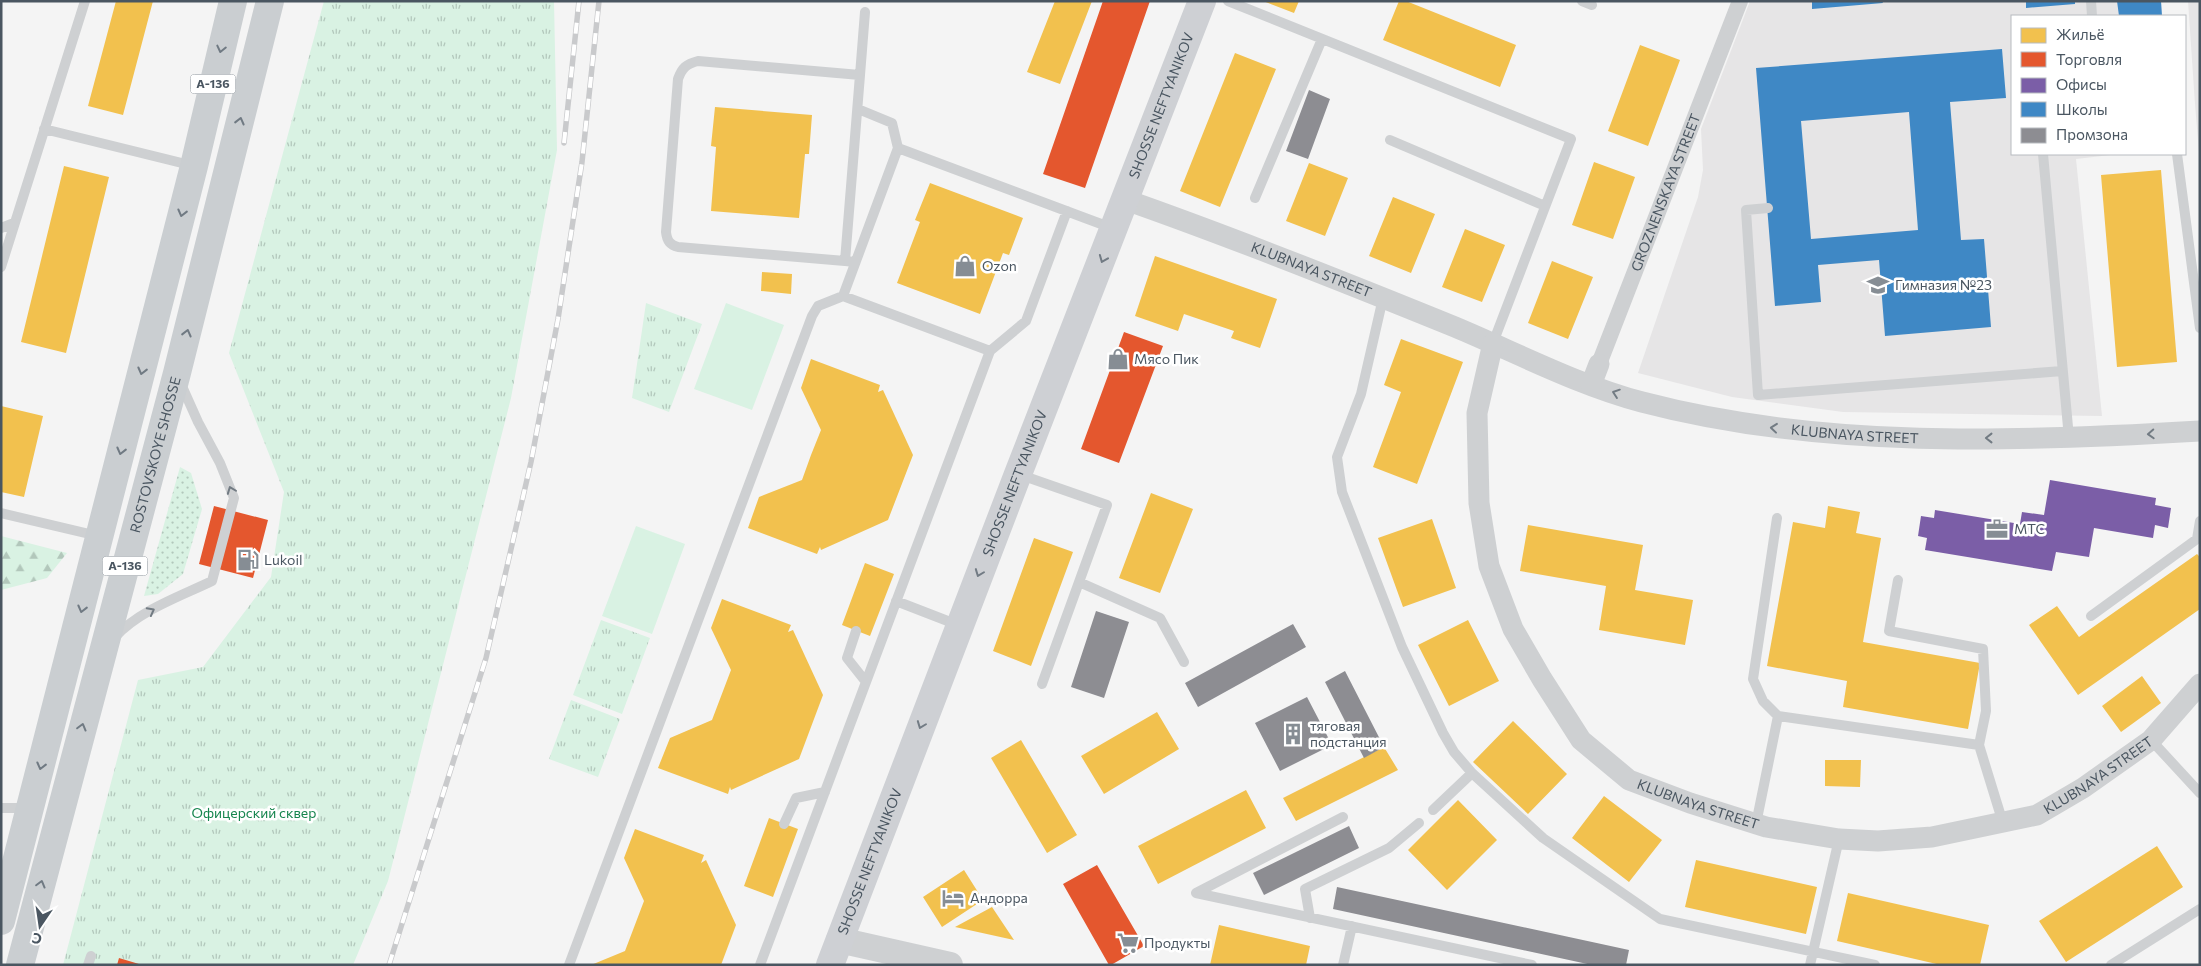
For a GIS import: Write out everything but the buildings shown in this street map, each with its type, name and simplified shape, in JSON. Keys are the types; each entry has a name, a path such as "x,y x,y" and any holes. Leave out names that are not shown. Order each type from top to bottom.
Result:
{"main road":[{"name":"А-136","path":"1,921 194,166 233,1"},
{"name":"ROSTOVSKOYE SHOSSE","path":"20,965 101,653 177,373 270,1"},
{"name":"SHOSSE NEFTYANIKOV","path":"830,965 1202,1"}],"street":[{"name":"GROZNENSKAYA STREET","path":"1591,385 1740,1"},
{"name":"KLUBNAYA STREET","path":"1126,200 1383,298 1591,385 1641,402 1745,425 1856,435 2069,438 2200,431"},
{"name":"KLUBNAYA STREET","path":"1494,343 1477,413 1479,503 1489,566 1513,628 1542,679 1581,740 1629,780 1690,804 1756,824 1839,840 1878,841 1932,837 2037,815 2083,788 2151,740 2200,684"},
{"path":"839,940 950,965"}],"lane":[{"path":"1,267 85,1"},
{"path":"1228,1 1571,139 1494,343"},
{"path":"1582,1 1592,5"},
{"path":"2091,1 2092,15"},
{"path":"850,262 860,75 866,12"},
{"path":"1255,198 1322,39"},
{"path":"850,262 672,246 666,239 666,232 677,89 681,69 689,63 698,61 860,75"},
{"path":"842,296 850,262 898,148 892,124 858,109"},
{"path":"44,129 194,166"},
{"path":"1390,140 1546,206"},
{"path":"898,148 1114,229"},
{"path":"2044,155 2069,438"},
{"path":"2177,155 2200,328"},
{"path":"1768,208 1746,210 1758,396 2062,371"},
{"path":"760,965 990,350 1026,321 1067,212"},
{"path":"1,228 14,223"},
{"path":"569,965 812,316 818,306 842,296 990,350"},
{"path":"1383,298 1361,394 1337,457 1342,492 1402,647 1443,733 1472,773 1543,838 1660,919 1875,965"},
{"path":"101,653 123,629 147,612 212,582 234,498 220,463 198,422 177,373"},
{"path":"1018,474 1106,505 1042,684"},
{"path":"1,514 100,536"},
{"path":"1777,518 1754,679 1763,701 1778,716 1979,744"},
{"path":"2091,616 2197,539 2200,521"},
{"path":"1898,580 1889,631 1983,649 1986,711 1979,744 2003,823"},
{"path":"1079,582 1160,618 1184,662"},
{"path":"896,601 960,625"},
{"path":"856,630 847,658 866,682"},
{"path":"1756,824 1778,716"},
{"path":"2151,740 2200,793"},
{"path":"1432,810 1472,773"},
{"path":"784,824 796,798 825,792"},
{"path":"1,808 30,808"},
{"path":"1343,817 1196,893 1532,965"},
{"path":"1310,918 1305,889 1389,848 1420,824"},
{"path":"1810,965 1839,840"},
{"path":"2111,965 2200,909"},
{"path":"1343,965 1352,926"}],"shaded area":[{"name":"Гимназия №23","path":"1750,1 2161,1 2162,15 2011,15 2011,155 2110,155 2076,159 2102,416 1843,412 1732,397 1638,373 1698,197 1703,170 1701,129"},
{"path":"2188,1 2200,1 2200,164 2195,104"}],"green space":[{"name":"Офицерский сквер","path":"324,1 554,1 557,150 511,398 388,881 353,965 63,965 138,680 203,667 271,577 284,492 229,353"},
{"path":"646,303 702,324 669,412 632,398"},
{"path":"726,303 784,325 752,410 694,389"},
{"path":"180,467 191,473 202,509 183,574 158,594 144,596"},
{"path":"636,526 685,544 652,634 602,616"},
{"path":"1,536 67,553 47,578 1,590"},
{"path":"601,620 650,638 622,714 573,695"},
{"path":"571,700 620,719 598,777 549,759"}],"railway":[{"path":"564,143 579,1"},
{"path":"389,965 486,658 531,462 558,319 582,162 599,1"}],"place":[{"name":"Ozon","path":"965,266"},
{"name":"Гимназия №23","path":"1878,285"},
{"name":"Мясо Пик","path":"1118,359"},
{"name":"МТС","path":"1997,529"},
{"name":"Lukoil","path":"248,560"},
{"name":"тяговая подстанция","path":"1293,734"},
{"name":"Андорра","path":"953,898"},
{"name":"Продукты","path":"1128,943"}]}
